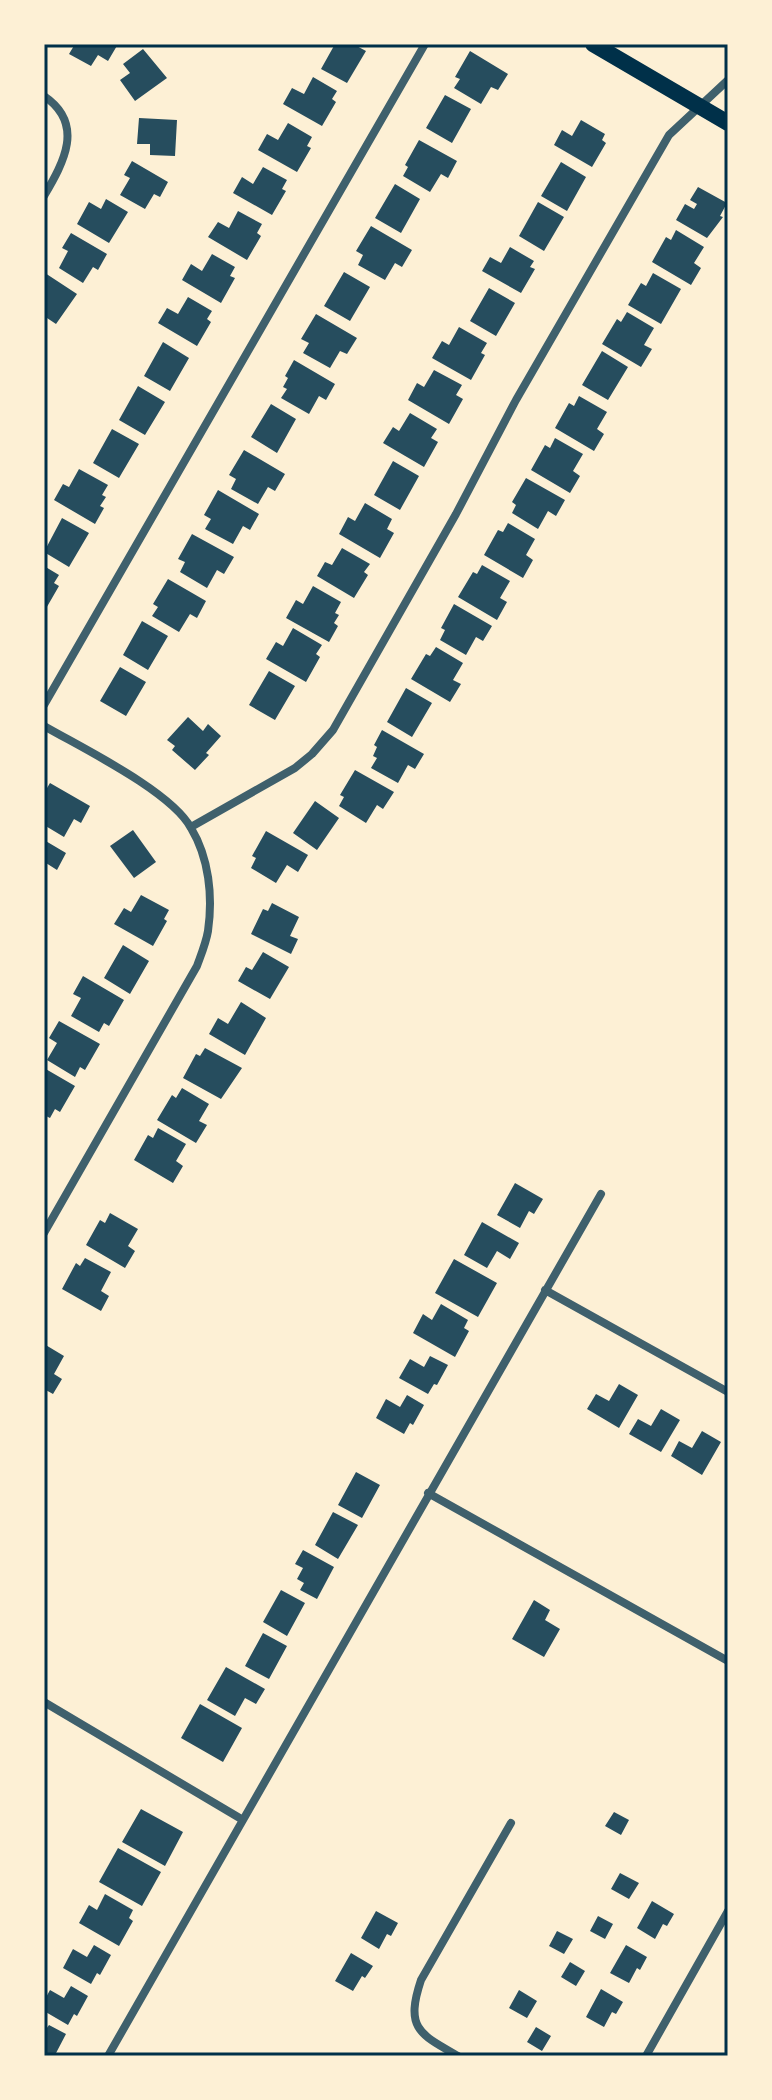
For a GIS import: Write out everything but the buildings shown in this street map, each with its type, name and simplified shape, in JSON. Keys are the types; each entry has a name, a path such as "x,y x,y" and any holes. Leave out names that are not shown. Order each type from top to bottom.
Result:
{"main road":[{"path":"593,44 728,123"}],"street":[{"path":"44,705 425,44"},
{"path":"191,827 295,768 333,730 456,514 516,400 669,135 728,80"},
{"path":"44,96 63,115 68,130 62,162 44,196"},
{"path":"44,726 140,781 165,800 191,827 207,871 210,900 208,932 197,966 44,1233"},
{"path":"108,2056 601,1194"},
{"path":"545,1290 728,1392"},
{"path":"428,1493 728,1661"},
{"path":"44,1702 243,1820"},
{"path":"458,2056 426,2038 416,2024 413,2012 415,1999 421,1980 511,1823"},
{"path":"646,2056 724,1927 728,1911"}]}
